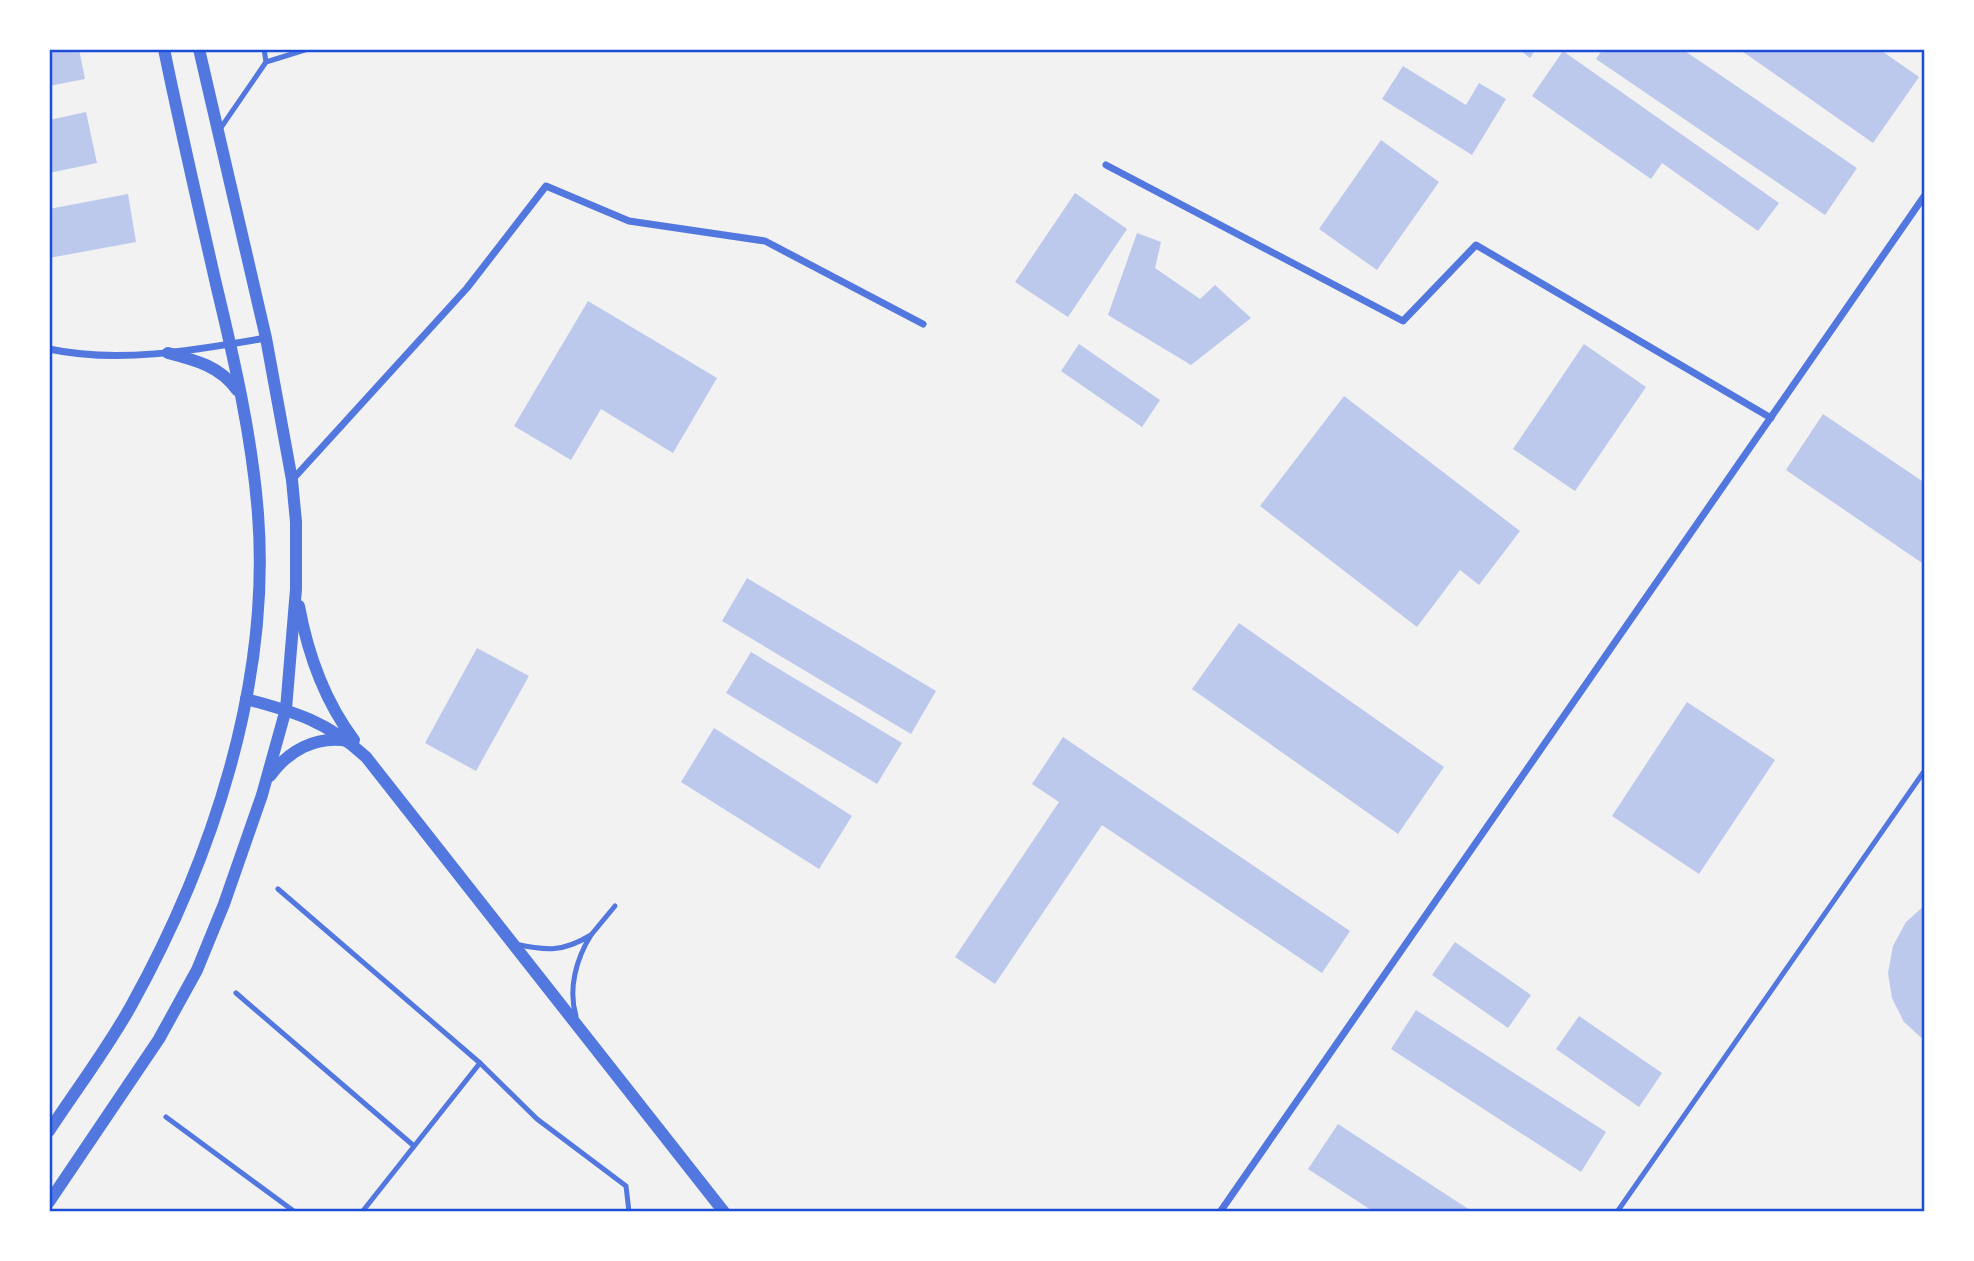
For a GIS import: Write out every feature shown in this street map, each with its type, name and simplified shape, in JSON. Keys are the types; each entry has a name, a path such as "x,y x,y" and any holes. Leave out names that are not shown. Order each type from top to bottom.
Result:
{"street":[{"path":"49,1131 129,1010 163,945 190,884 223,785 246,699 256,616 260,556 255,479 241,395 164,49"},
{"path":"49,1202 159,1039 197,970 225,904 262,795 286,709 296,589 296,522 292,480 266,338 199,49"},
{"path":"1106,165 1404,321 1476,245 1771,418"},
{"path":"292,480 467,288 546,186 629,221 765,241 923,324"},
{"path":"1220,1212 1925,195"},
{"path":"49,349 77,355 168,353 266,338"},
{"path":"168,353 213,368 230,380 241,395"},
{"path":"296,589 310,656 323,689 341,722 724,1212"},
{"path":"246,699 286,709 324,724 366,757"},
{"path":"262,795 270,776 291,752 326,741 348,741"}],"lane":[{"path":"264,49 267,62"},
{"path":"218,132 267,62 308,49"},
{"path":"1617,1212 1925,770"},
{"path":"278,889 480,1063 537,1119 626,1185 629,1212"},
{"path":"579,1026 573,984 578,961 591,935 615,906"},
{"path":"514,944 554,950 568,948 591,935"},
{"path":"236,993 414,1146"},
{"path":"362,1212 480,1063"},
{"path":"166,1117 295,1212"}],"building":[{"path":"49,49 79,49 85,79 49,86"},
{"path":"1519,49 1536,49 1530,58"},
{"path":"1603,49 1682,49 1857,168 1825,215 1596,59"},
{"path":"1739,49 1879,49 1919,77 1873,143"},
{"path":"1563,51 1779,203 1758,231 1662,163 1651,179 1532,96"},
{"path":"1403,66 1466,105 1479,83 1506,99 1472,155 1382,99"},
{"path":"86,112 97,163 49,173 49,120"},
{"path":"1381,140 1439,182 1377,270 1319,229"},
{"path":"1075,193 1127,229 1068,317 1015,282"},
{"path":"128,194 136,242 49,258 49,209"},
{"path":"1137,233 1161,242 1155,268 1200,299 1215,285 1251,318 1191,365 1108,315"},
{"path":"588,301 717,378 673,453 601,409 571,460 514,426"},
{"path":"1079,344 1160,400 1142,427 1061,371"},
{"path":"1584,344 1646,387 1575,491 1513,449"},
{"path":"1344,396 1520,531 1479,585 1460,570 1417,627 1260,506"},
{"path":"1823,414 1925,483 1925,565 1786,470"},
{"path":"747,578 936,691 911,734 722,621"},
{"path":"1239,623 1444,767 1398,834 1192,689"},
{"path":"477,648 529,676 476,771 425,743"},
{"path":"751,652 902,743 877,784 726,693"},
{"path":"1687,702 1775,760 1699,874 1612,816"},
{"path":"714,728 852,816 819,869 681,782"},
{"path":"1063,737 1350,931 1322,973 1102,825 995,984 955,957 1059,802 1032,784"},
{"path":"1925,905 1925,1041 1904,1022 1892,998 1888,973 1893,946 1906,922"},
{"path":"1455,942 1531,995 1508,1028 1432,975"},
{"path":"1416,1010 1606,1132 1581,1172 1391,1049"},
{"path":"1579,1016 1662,1073 1639,1107 1556,1049"},
{"path":"1338,1124 1473,1212 1374,1212 1308,1169"}]}
